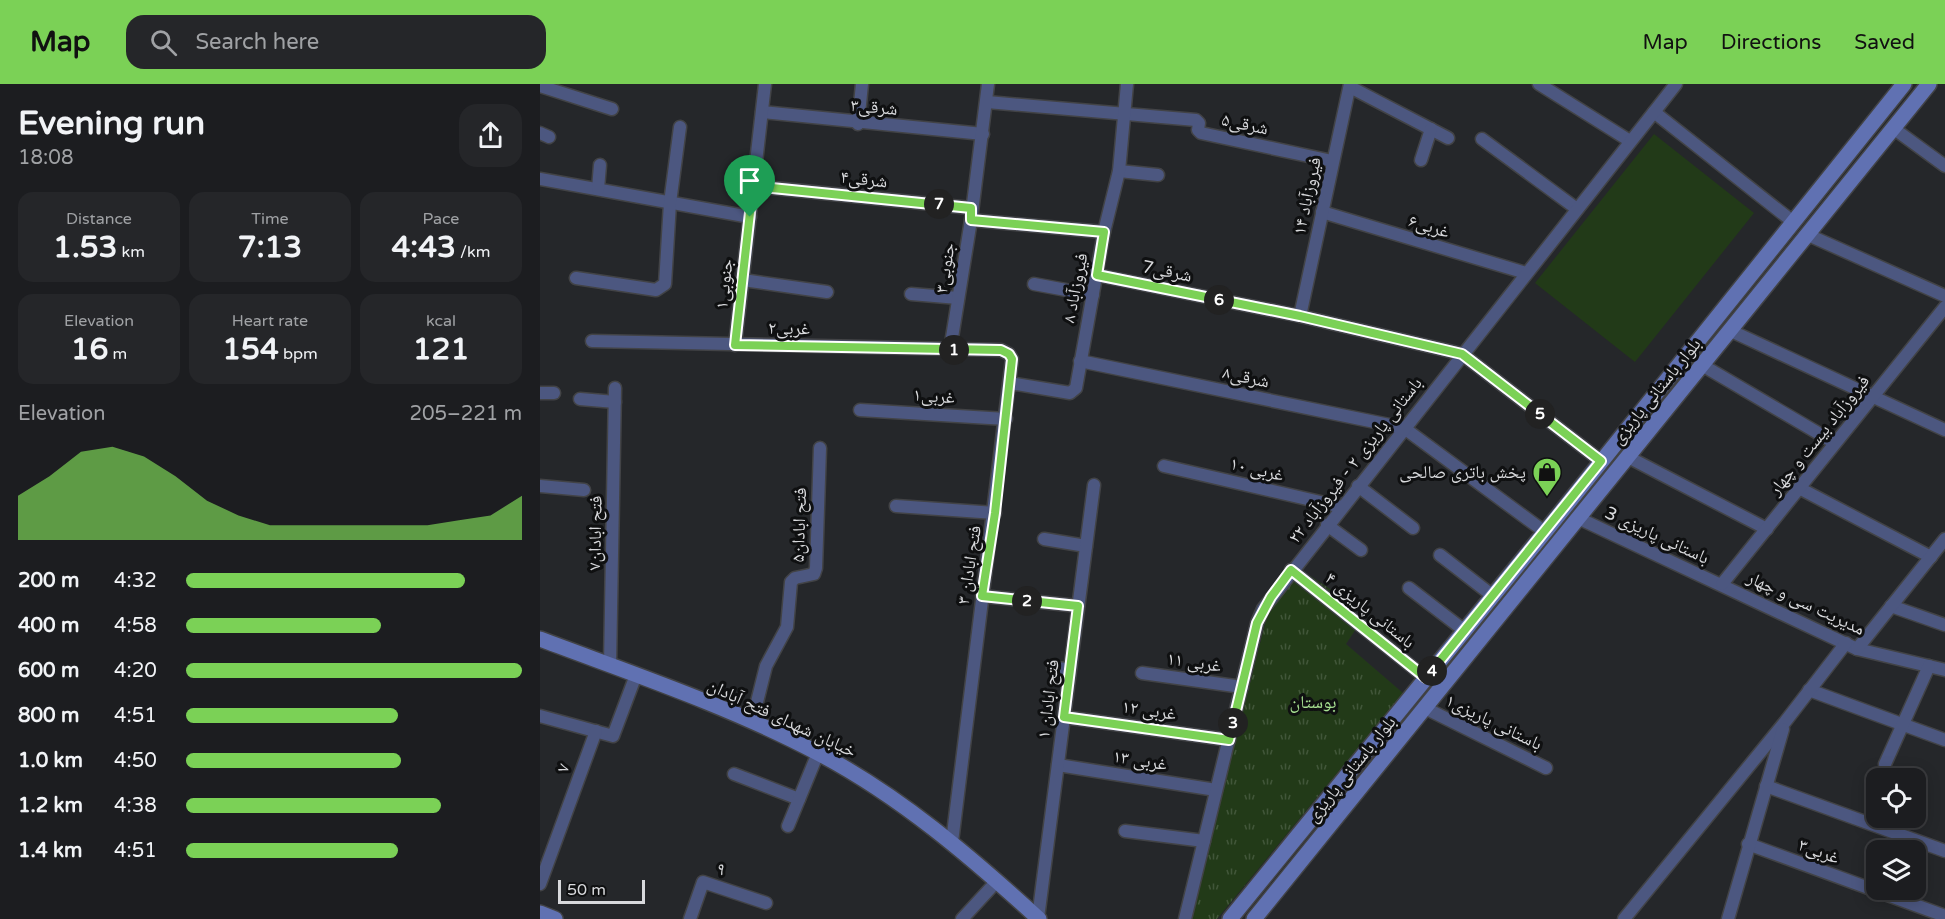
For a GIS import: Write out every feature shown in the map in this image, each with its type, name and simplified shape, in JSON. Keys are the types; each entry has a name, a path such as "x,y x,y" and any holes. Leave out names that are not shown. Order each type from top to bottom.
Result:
{"main road":[{"name":"بلوار باستانی پاریزی","path":"1254,919 1929,84"},
{"name":"بلوار باستانی پاریزی","path":"1230,919 1545,532 1899,86"},
{"name":"خیابان شهدای فتح آبادان","path":"540,639 753,722 818,753 874,786 952,842 1039,918"},
{"path":"540,913 555,919"}],"street":[{"name":"جنوبی۱","path":"735,345 765,84"},
{"path":"858,124 862,84"},
{"name":"جنوبی۳","path":"950,350 983,134 988,84"},
{"name":"فیروزآباد ۸","path":"1010,383 1074,392 1104,232 1119,171 1127,84"},
{"path":"1539,84 1630,141"},
{"name":"باستانی پاریزی ۲ - فیروزآباد ۲۲","path":"1185,919 1263,609 1291,570 1676,84"},
{"path":"540,86 612,109"},
{"path":"1350,86 1448,138"},
{"name":"فیروزآباد ۱۴","path":"1300,316 1350,86"},
{"path":"987,102 1126,112"},
{"name":"شرقی۳","path":"762,112 858,124 983,134"},
{"name":"شرقی۵","path":"1126,112 1196,120 1201,133 1332,161"},
{"path":"1654,112 1792,221"},
{"path":"576,278 656,290 665,284 670,203 680,127"},
{"path":"1893,128 1945,166"},
{"path":"1421,160 1431,129"},
{"path":"1482,140 1577,209"},
{"path":"598,189 600,165"},
{"path":"1119,171 1158,175"},
{"path":"540,179 750,217"},
{"name":"شرقی۴","path":"753,186 971,214"},
{"name":"غربی۶","path":"1322,212 1526,273"},
{"path":"971,214 1104,232"},
{"path":"1806,234 1945,296"},
{"name":"شرقی7","path":"1097,275 1300,316 1462,354"},
{"path":"743,280 827,292"},
{"path":"1034,284 1093,296"},
{"path":"911,294 958,298"},
{"name":"فیروزآباد بیست و چهار","path":"1722,584 1945,307"},
{"path":"1729,330 1945,430"},
{"name":"غربی۲","path":"592,341 950,350"},
{"name":"فتح ابادان ۳","path":"950,350 1001,350 1009,354 1012,359 995,513 982,596 952,842"},
{"path":"1462,354 1601,461"},
{"name":"شرقی۸","path":"1080,361 1404,428"},
{"path":"1702,365 1835,443"},
{"name":"فتح ابادان۷","path":"610,665 615,388"},
{"path":"540,393 554,393"},
{"path":"580,399 615,402"},
{"name":"غربی۱","path":"860,410 1006,419"},
{"path":"1404,428 1545,532"},
{"name":"فتح ابادان۵","path":"753,722 766,666 787,627 791,582 795,578 814,574 816,568 820,448"},
{"path":"1628,457 1767,529"},
{"name":"غربی ۱۰","path":"1164,466 1342,507"},
{"name":"فتح ابادان ۱","path":"1039,918 1094,485"},
{"path":"540,486 584,490"},
{"path":"1358,486 1413,528"},
{"path":"1626,919 1809,690 1891,606 1940,549 1799,488"},
{"path":"896,506 995,513"},
{"name":"باستانی پاریزی 3","path":"1578,518 1722,584"},
{"path":"1327,525 1361,550"},
{"path":"1044,539 1086,546"},
{"path":"1440,555 1493,596"},
{"name":"باستانی پاریزی ۴","path":"1291,570 1426,678"},
{"name":"مدیریت سی و چهار","path":"1722,584 1851,646 1945,670"},
{"path":"1409,588 1465,631"},
{"path":"982,596 1078,606"},
{"path":"1891,606 1945,625"},
{"path":"1886,764 1929,666"},
{"path":"1053,668 1070,669"},
{"name":"غربی ۱۱","path":"1142,673 1242,687"},
{"path":"540,716 613,736 636,675"},
{"path":"1809,690 1945,740"},
{"name":"باستانی پاریزی۱","path":"1425,708 1546,768"},
{"name":"غربی ۱۲","path":"1064,717 1229,740"},
{"path":"1728,919 1785,722"},
{"name":"۷","path":"540,884 596,731"},
{"path":"788,826 818,753"},
{"name":"غربی ۱۳","path":"1058,765 1216,790"},
{"path":"734,774 800,799"},
{"path":"1766,786 1945,851"},
{"path":"1125,831 1204,841"},
{"name":"غربی۳","path":"1748,844 1945,916"},
{"path":"962,919 997,881"},
{"name":"۹","path":"690,919 703,882 766,903"}],"green space":[{"path":"1654,134 1754,213 1635,362 1535,283"},
{"name":"بوستان","path":"1299,568 1352,604 1345,616 1358,626 1346,644 1403,693 1217,919 1190,919 1265,624 1270,610"}],"place":[{"name":"پخش باتری صالحی","path":"1547,498"}],"route":[{"path":"753,186 971,208 971,220 1104,232 1097,275 1300,316 1462,354 1601,461 1426,678 1291,570 1263,609 1257,623 1229,740 1064,717 1078,606 982,596 995,513 1010,383 1012,359 1009,354 1001,350 735,345 750,217 753,186"}]}
